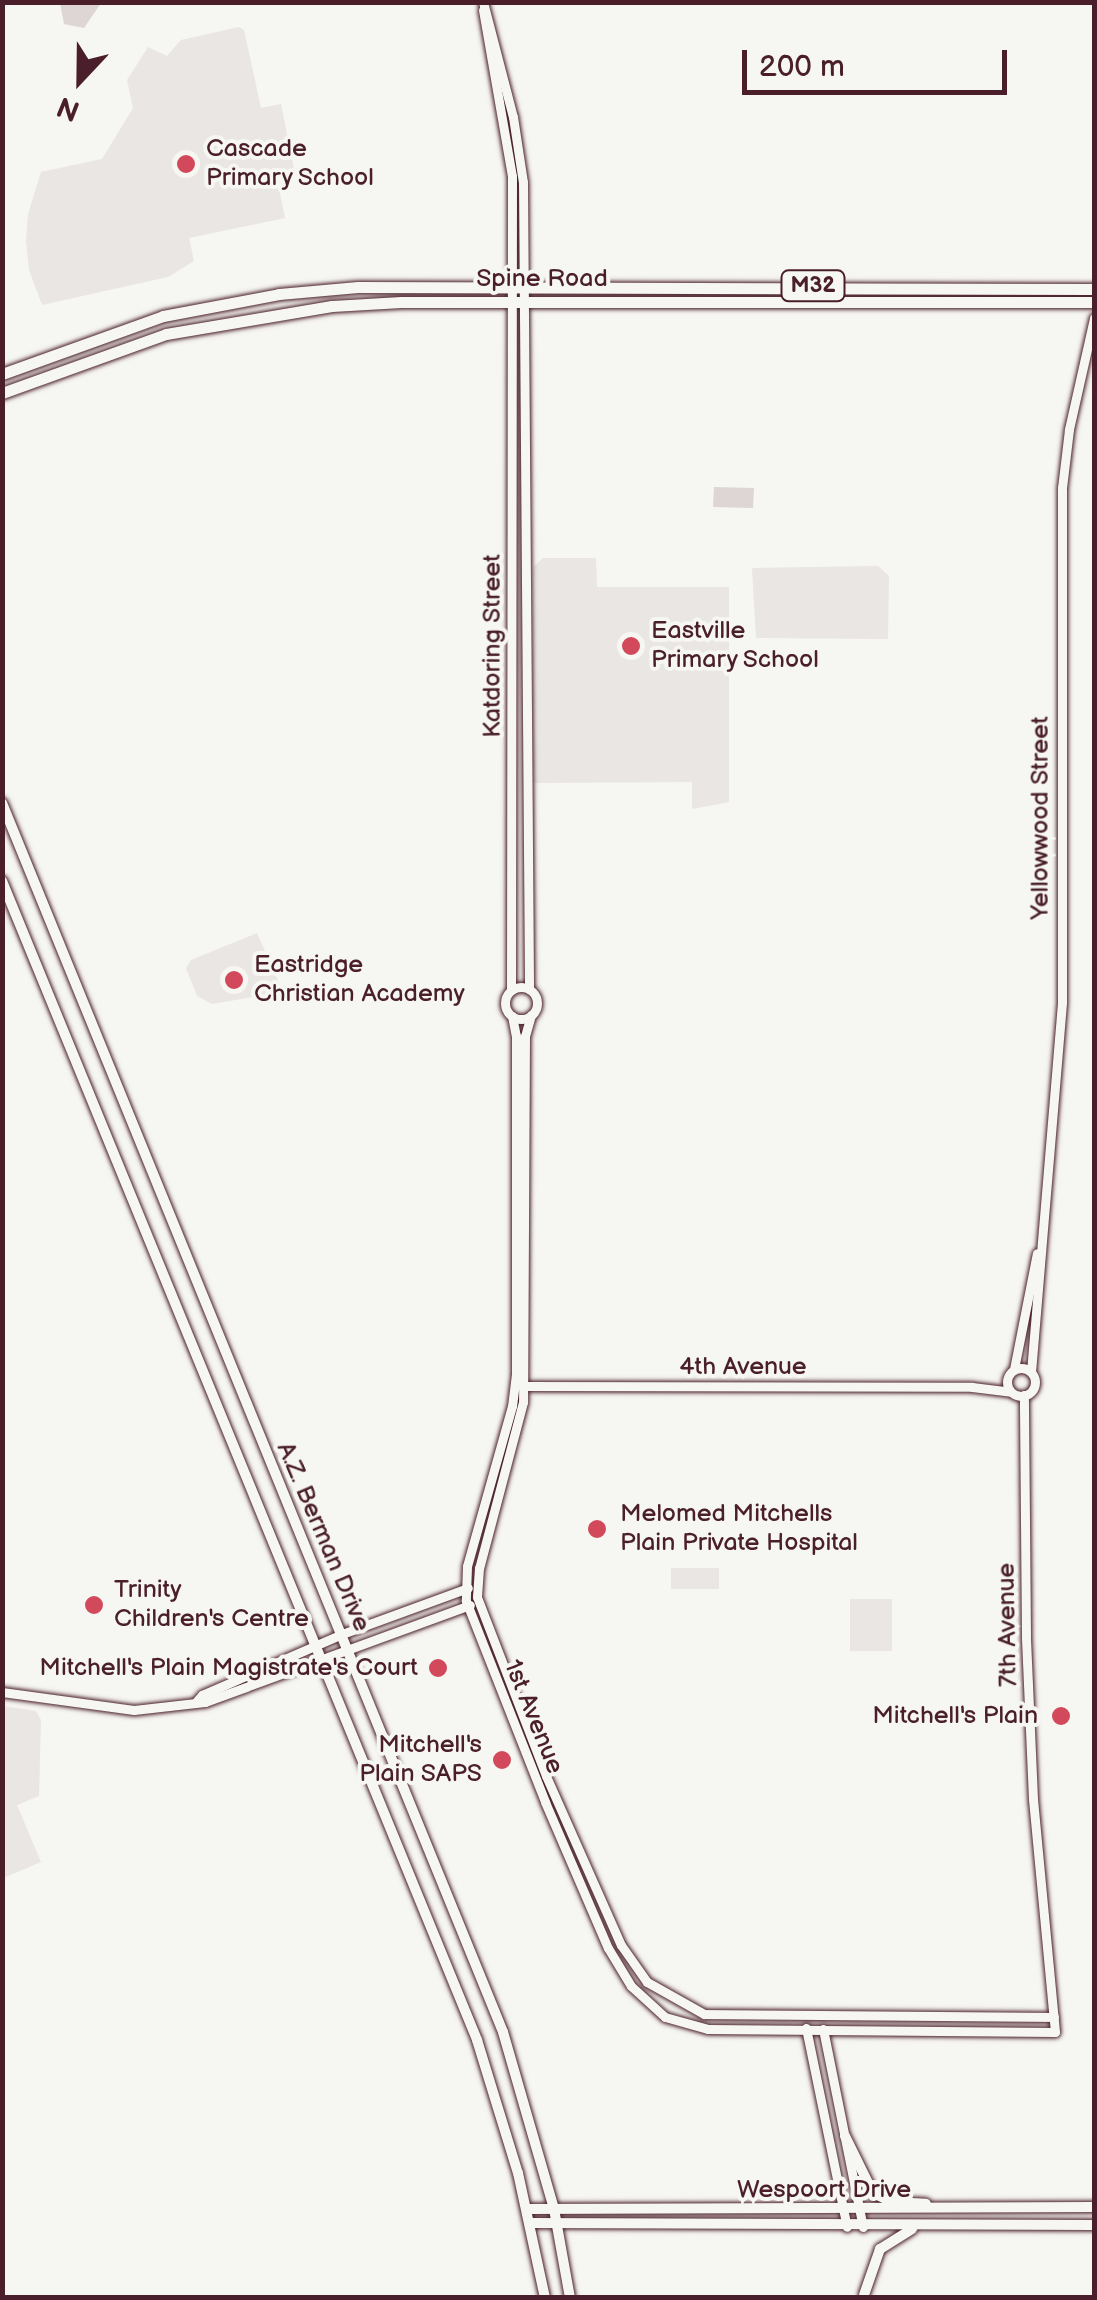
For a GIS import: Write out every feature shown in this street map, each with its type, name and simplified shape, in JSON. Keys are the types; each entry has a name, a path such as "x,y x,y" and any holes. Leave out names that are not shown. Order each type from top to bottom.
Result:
{"main road":[{"name":"Spine Road","path":"2,374 122,327 248,299 376,286 520,284 1090,295"},
{"name":"Spine Road","path":"2,393 118,348 246,317 372,303 1090,295"},
{"name":"A.Z. Berman Drive","path":"2,803 503,2032 554,2209 570,2298"},
{"name":"A.Z. Berman Drive","path":"2,881 477,2040 531,2223 545,2298"},
{"path":"844,2136 873,2193 892,2202 955,2206"},
{"name":"Wespoort Drive","path":"527,2209 1094,2208"},
{"name":"Wespoort Drive","path":"531,2223 1094,2225"},
{"path":"864,2296 880,2249 918,2227"}],"street":[{"path":"483,2 512,166 519,302"},
{"name":"Katdoring Street","path":"519,302 529,989"},
{"name":"Katdoring Street","path":"511,990 519,302"},
{"name":"Yellowwood Street","path":"1040,1246 1062,1002 1061,633 1065,456 1094,318"},
{"path":"529,989 537,1003 532,1015 512,1016 505,1004 511,990 529,989"},
{"name":"1st Avenue","path":"532,1015 525,1036 520,1386 471,1588 472,1605 608,1948 631,1986 668,2018 695,2028 1055,2032"},
{"name":"1st Avenue","path":"512,1016 516,1036 520,1386"},
{"path":"1011,1372 1030,1372 1042,1274 1040,1246"},
{"path":"1011,1392 1011,1372 1040,1246"},
{"name":"4th Avenue","path":"972,1387 1011,1372"},
{"name":"7th Avenue","path":"1030,1372 1034,1385 1024,1395 1033,1799 1055,2032"},
{"name":"4th Avenue","path":"520,1386 972,1387 1024,1395"},
{"path":"195,1703 202,1695 342,1634 471,1588"},
{"path":"2,1692 134,1710 195,1703 472,1605"},
{"name":"1st Avenue","path":"472,1605 599,1902 638,1972 674,2001 704,2014 1054,2017"},
{"path":"668,2018 674,2001"},
{"path":"806,2016 847,2227"},
{"path":"821,2016 863,2226"}],"shaded area":[{"path":"60,2 101,3 84,28 64,24"},
{"name":"Cascade Primary School","path":"239,27 244,30 261,108 281,104 294,169 276,174 285,218 189,238 194,261 168,277 42,305 29,270 26,241 28,214 41,172 102,159 133,108 127,80 148,47 167,56 181,40"},
{"path":"714,487 754,488 753,508 713,507"},
{"name":"Eastville Primary School","path":"543,558 596,558 597,587 729,587 729,802 692,809 692,782 533,783 533,567"},
{"path":"878,566 889,576 888,639 756,638 752,568"},
{"name":"Eastridge Christian Academy","path":"257,933 283,992 212,1004 197,996 186,968 191,960"},
{"path":"671,1568 719,1568 719,1589 671,1589"},
{"path":"850,1599 892,1599 892,1651 850,1651"},
{"path":"3,1706 36,1711 41,1720 39,1796 17,1805 41,1862 3,1878"}],"place":[{"name":"Cascade Primary School","path":"186,164"},
{"name":"Eastville Primary School","path":"631,646"},
{"name":"Eastridge Christian Academy","path":"234,980"},
{"name":"Melomed Mitchells Plain Private Hospital","path":"597,1529"},
{"name":"Trinity Children's Centre","path":"94,1605"},
{"name":"Mitchell's Plain Magistrate's Court","path":"438,1668"},
{"name":"Mitchell's Plain","path":"1061,1716"},
{"name":"Mitchell's Plain SAPS","path":"502,1760"}]}
